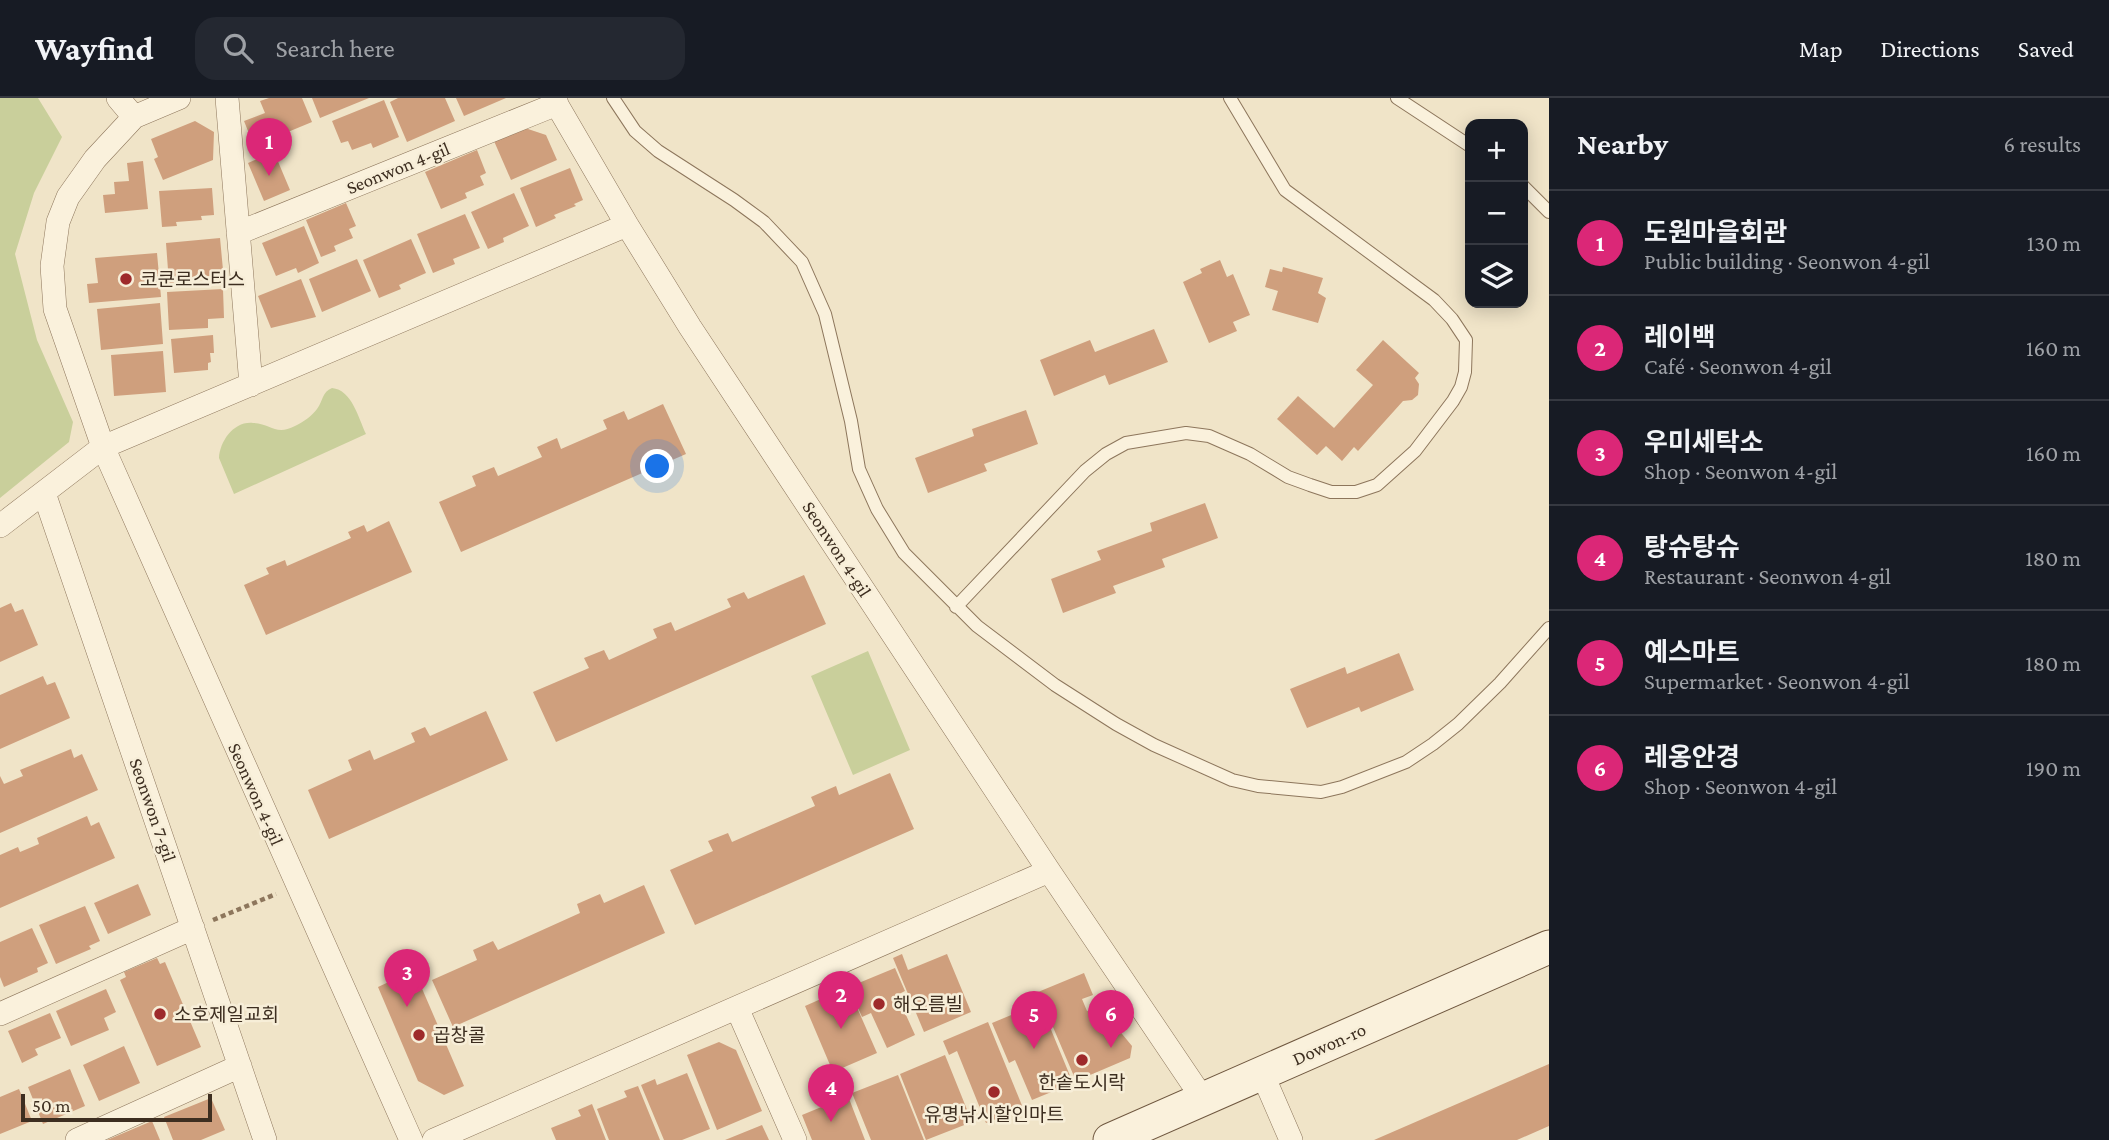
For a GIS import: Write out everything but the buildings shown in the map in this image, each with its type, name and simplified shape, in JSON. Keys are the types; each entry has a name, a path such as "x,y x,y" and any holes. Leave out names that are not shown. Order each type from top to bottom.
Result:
{"street":[{"path":"118,98 134,117"},
{"name":"Seonwon 4-gil","path":"179,98 134,117 95,159 68,197 58,222 52,266 55,309 103,447 411,1140"},
{"path":"227,98 251,385"},
{"name":"Seonwon 4-gil","path":"238,233 555,101 627,225 698,338 1049,872 1203,1099"},
{"path":"0,526 103,447 627,225"},
{"name":"Seonwon 7-gil","path":"44,493 240,1066"},
{"path":"434,1140 1049,872"},
{"path":"0,1014 193,928"},
{"name":"Dowon-ro","path":"1110,1140 1549,947"},
{"path":"737,1008 795,1140"},
{"path":"77,1140 240,1066 265,1140"},
{"path":"1262,1073 1291,1140"}],"lane":[{"path":"613,98 635,131 658,151 764,222 802,262 825,314 851,421 859,469 877,509 904,553 986,634 1055,685 1154,745 1232,780 1258,786 1321,792 1342,787 1406,762 1433,744 1458,724 1549,628"},
{"path":"956,607 1086,471 1106,454 1126,443 1186,433 1209,436 1243,451 1288,477 1331,492 1356,492 1377,485 1395,471 1415,451 1453,401 1465,372 1467,355 1466,340 1460,328 1434,300 1285,190 1230,98"},
{"path":"1397,98 1465,143"},
{"path":"1528,191 1549,212"}],"path":[{"path":"219,918 266,898"}],"green space":[{"path":"0,98 38,98 62,137 34,193 15,254 37,340 73,422 69,442 0,498"},
{"path":"332,388 339,390 349,399 366,434 234,494 219,458 229,433 246,423 278,430 295,426 313,414 324,394"},
{"path":"868,651 910,750 853,775 811,676"}],"place":[{"name":"도원마을회관","path":"269,176"},
{"name":"코쿤로스터스","path":"126,279"},
{"name":"해오름빌","path":"879,1004"},
{"name":"우미세탁소","path":"407,1007"},
{"name":"소호제일교회","path":"160,1014"},
{"name":"레이백","path":"841,1029"},
{"name":"곱창콜","path":"419,1035"},
{"name":"레옹안경","path":"1111,1048"},
{"name":"예스마트","path":"1034,1049"},
{"name":"한솥도시락","path":"1082,1060"},
{"name":"유명낚시할인마트","path":"994,1092"},
{"name":"탕슈탕슈","path":"831,1122"}]}
